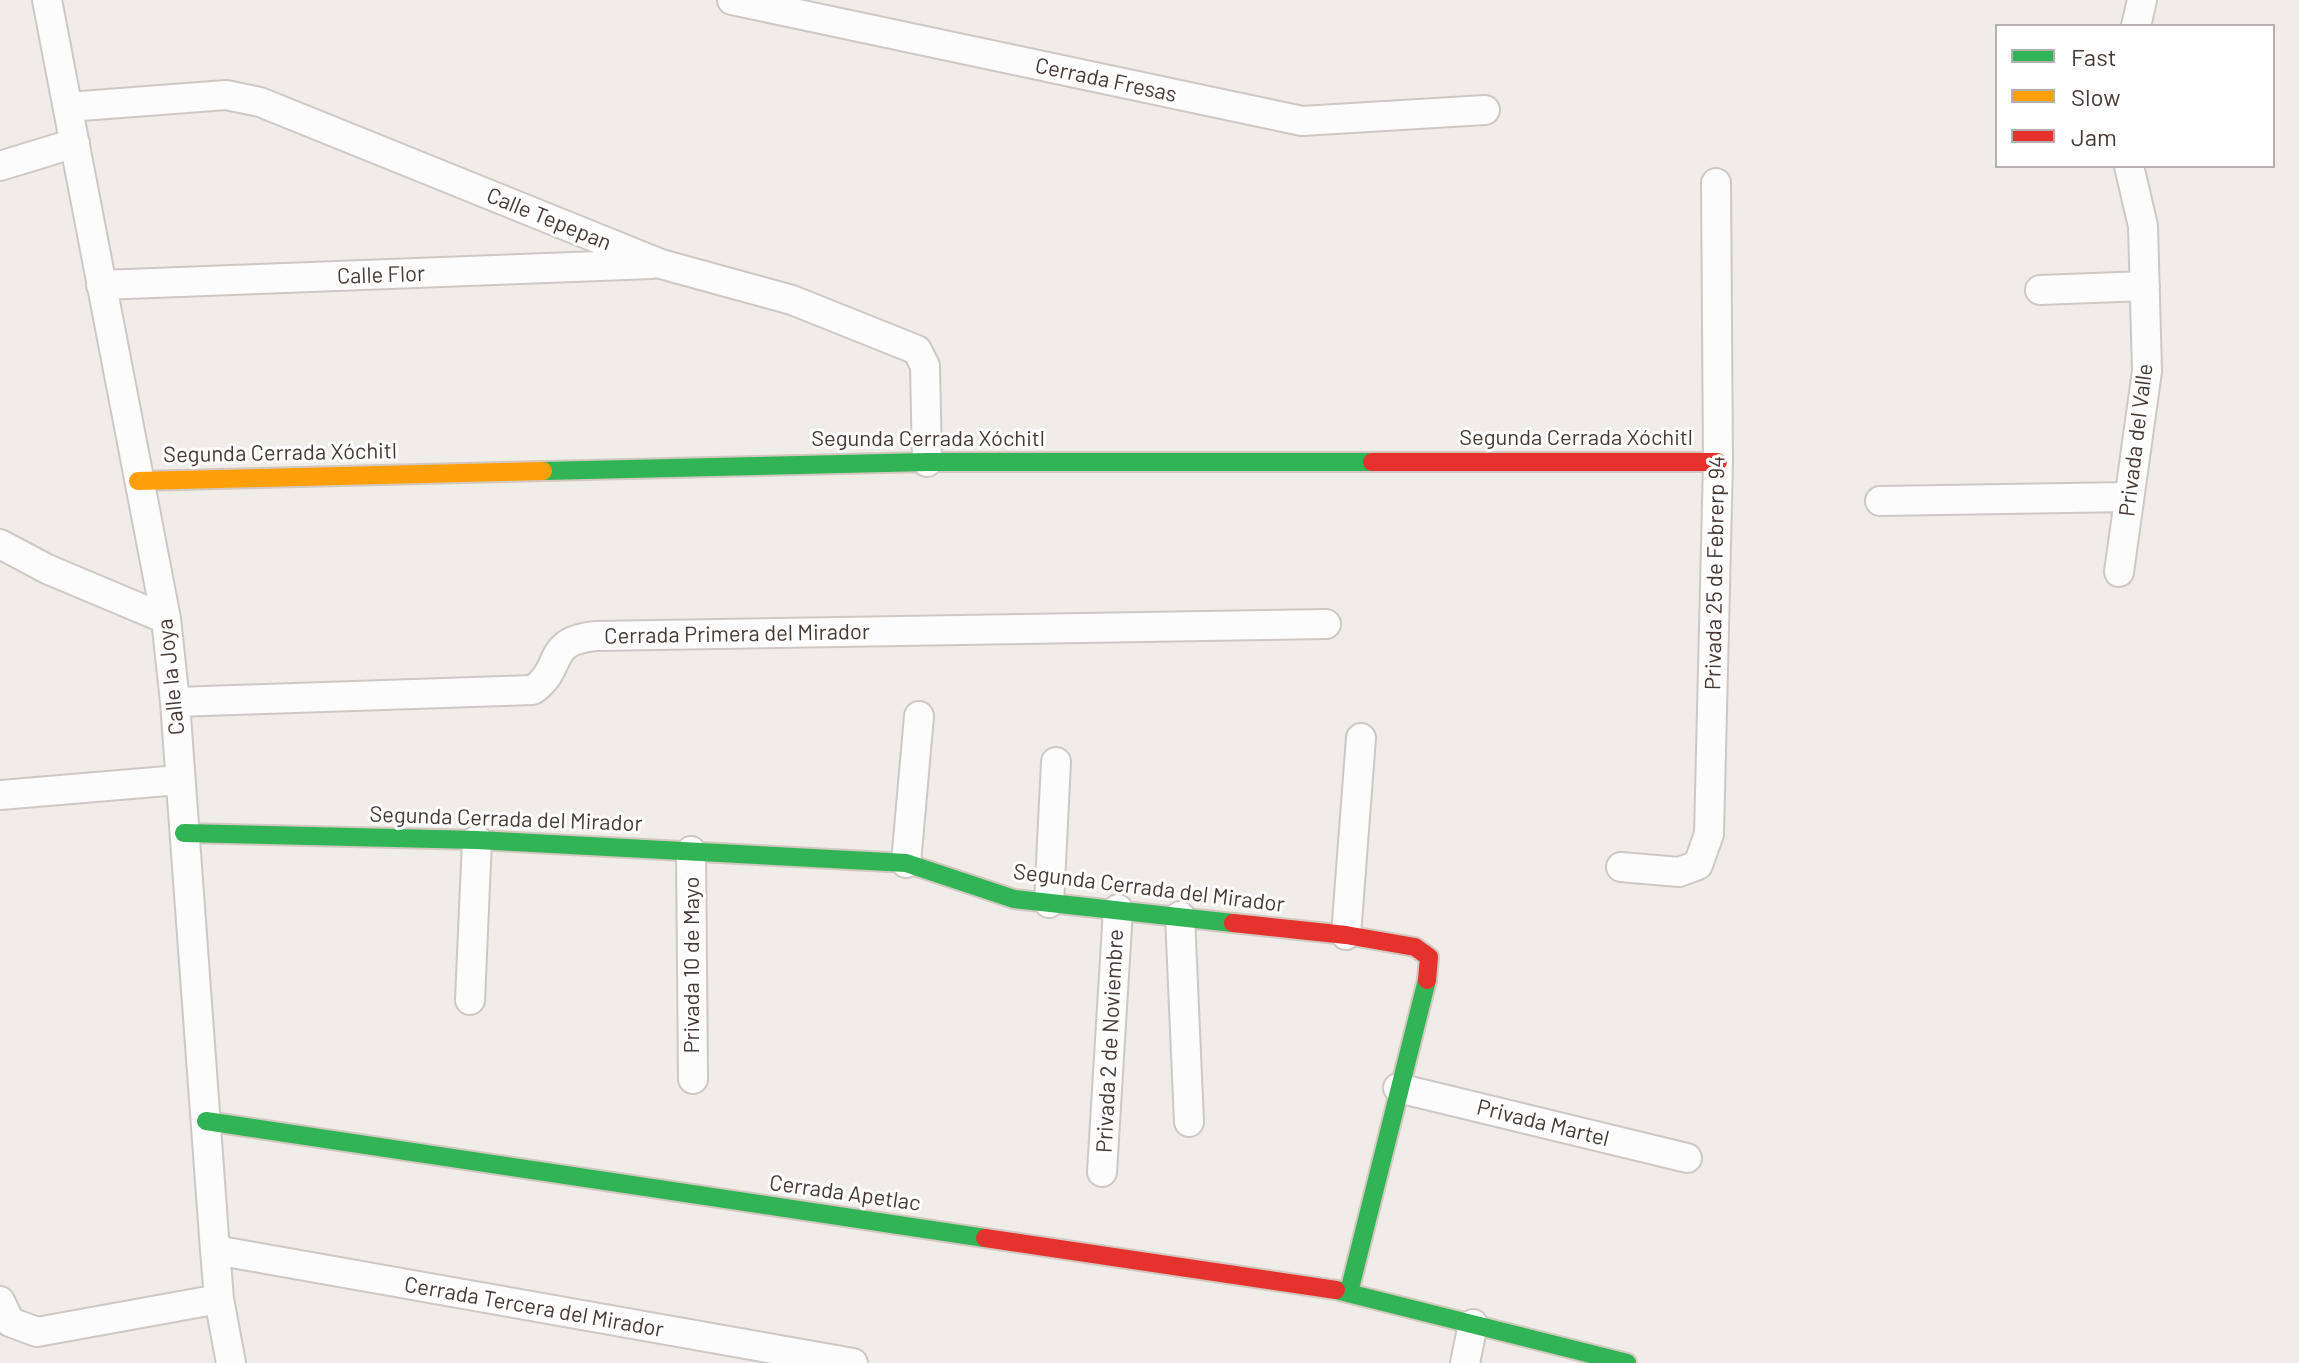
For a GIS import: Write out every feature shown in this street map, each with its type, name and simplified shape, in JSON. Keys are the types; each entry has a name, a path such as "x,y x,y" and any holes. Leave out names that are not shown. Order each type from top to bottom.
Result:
{"street":[{"name":"Calle la Joya","path":"47,0 166,619 175,702 219,1299 231,1363"},
{"name":"Cerrada Fresas","path":"732,0 1302,121 1485,110"},
{"path":"2136,24 2142,0"},
{"name":"Calle Tepepan","path":"68,107 226,95 260,102 661,264 792,300 917,350 925,366 927,462"},
{"path":"0,166 75,143"},
{"name":"Privada del Valle","path":"2119,572 2147,371 2143,226 2129,168"},
{"name":"Privada 25 de Febrerp 94","path":"1621,867 1679,872 1698,865 1709,834 1718,462 1716,183"},
{"name":"Calle Flor","path":"101,285 661,264"},
{"path":"2040,290 2145,286"},
{"name":"Segunda Cerrada Xóchitl","path":"138,481 927,462 1718,462"},
{"path":"1880,501 2128,497"},
{"path":"0,544 47,569 166,619"},
{"name":"Cerrada Primera del Mirador","path":"175,702 533,690 542,683 562,647 574,638 596,636 1326,624"},
{"path":"906,863 919,716"},
{"path":"1346,935 1361,738"},
{"path":"1049,903 1056,762"},
{"path":"0,795 179,780"},
{"name":"Segunda Cerrada del Mirador","path":"184,833 477,840 906,863 1014,899 1346,935 1415,947 1429,957 1428,976 1349,1292"},
{"path":"470,1000 477,840"},
{"name":"Privada 10 de Mayo","path":"691,851 693,1079"},
{"name":"Privada 2 de Noviembre","path":"1102,1172 1118,909"},
{"path":"1180,916 1189,1122"},
{"name":"Privada Martel","path":"1398,1088 1687,1158"},
{"name":"Cerrada Apetlac","path":"206,1121 1349,1292 1627,1363"},
{"name":"Cerrada Tercera del Mirador","path":"215,1250 853,1363"},
{"path":"0,1301 10,1322 37,1332 219,1299"},
{"path":"1465,1363 1473,1324"}],"traffic: fast":[{"path":"543,471 927,462 1372,462"},
{"path":"184,833 477,840 906,863 1014,899 1233,923"},
{"path":"1349,1292 1427,980"},
{"path":"206,1121 985,1238"},
{"path":"1336,1290 1627,1363"}],"traffic: slow":[{"path":"138,481 543,471"}],"traffic: jam":[{"path":"1372,462 1718,462"},
{"path":"1233,923 1346,935 1415,947 1429,957 1427,980"},
{"path":"985,1238 1336,1290"}]}
